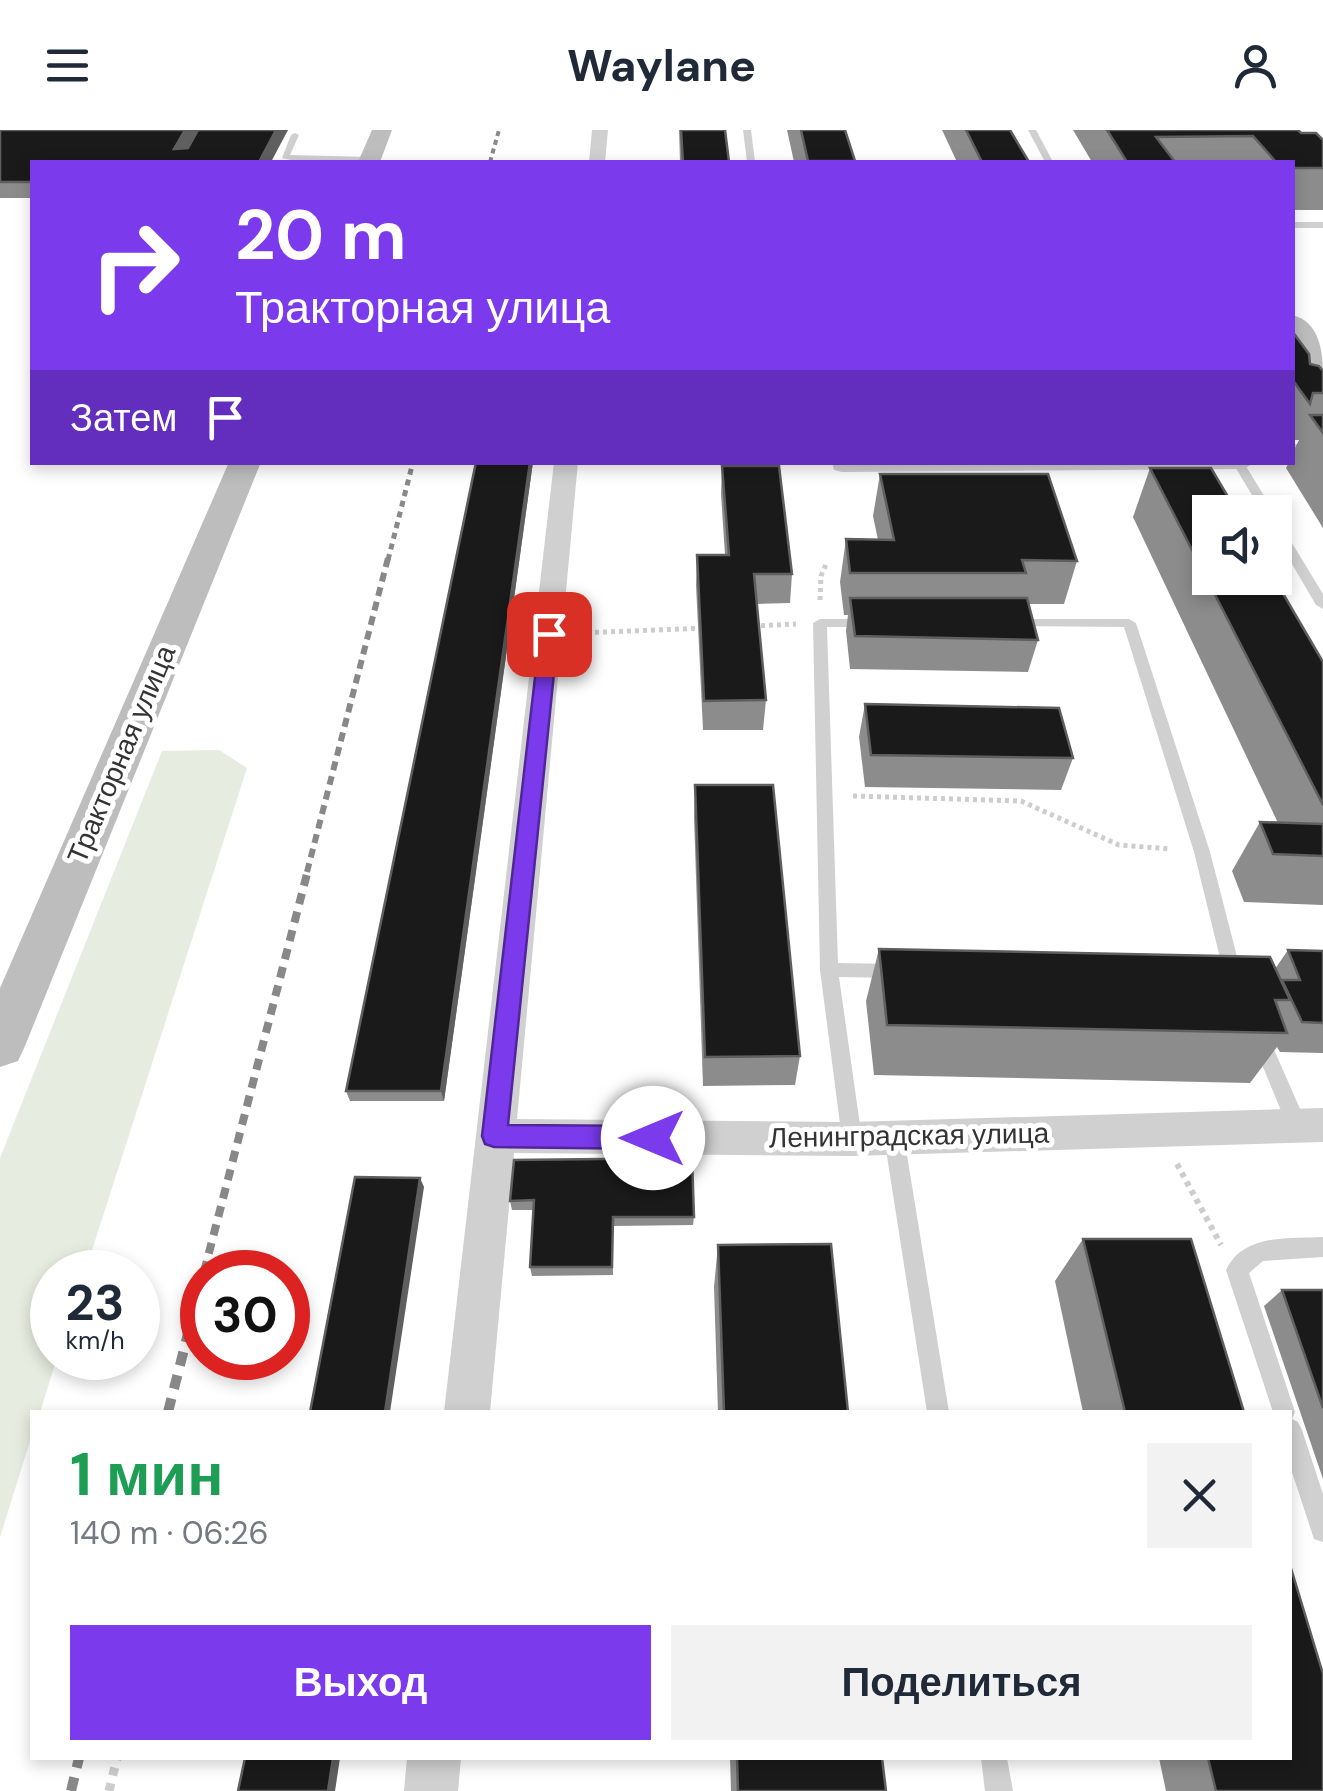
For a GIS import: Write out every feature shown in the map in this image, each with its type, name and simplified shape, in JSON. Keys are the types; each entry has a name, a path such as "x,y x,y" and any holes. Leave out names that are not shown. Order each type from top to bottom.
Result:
{"street":[{"path":"370,160 382,130"},
{"path":"597,160 600,130"},
{"path":"1295,451 1323,451"},
{"name":"Тракторная улица","path":"0,1046 244,465"},
{"path":"468,1410 566,465"},
{"name":"Ленинградская улица","path":"494,1136 852,1139 1310,1125"},
{"path":"431,1791 434,1760"}],"lane":[{"path":"748,130 751,160"},
{"path":"1032,130 1048,160"},
{"path":"296,136 286,156 344,160"},
{"path":"1295,225 1323,225"},
{"path":"1243,465 1259,495"},
{"path":"1292,553 1323,605"},
{"path":"852,1139 829,970 820,623 897,623"},
{"path":"994,623 1130,623 1202,852 1228,978"},
{"path":"829,970 906,971"},
{"path":"1254,1023 1310,1125"},
{"path":"894,1137 938,1410"},
{"path":"1283,1410 1237,1270 1259,1251 1323,1247"},
{"path":"1292,1436 1323,1530"},
{"path":"994,1760 999,1791"}],"path":[{"path":"742,626 820,623 820,576 827,562"},
{"path":"549,634 723,627"},
{"path":"824,795 1021,802 1120,845 1202,852"},
{"path":"1168,1129 1173,1157 1237,1270"},
{"path":"109,1791 117,1760"}],"shaded area":[{"path":"219,750 247,768 92,1250 30,1250 30,1380 50,1380 41,1410 30,1410 30,1441 0,1537 0,1158 162,751"}],"building":[{"path":"0,130 185,130 174,149 188,148 198,130 276,130 260,160 30,160 30,182 0,182"},
{"path":"681,130 725,130 729,160 683,160"},
{"path":"801,130 845,130 855,160 808,160"},
{"path":"966,130 1010,130 1028,160 981,160"},
{"path":"1107,130 1298,130 1316,133 1323,140 1323,168 1295,168 1295,160 1274,160 1253,136 1156,137 1173,160 1126,160"},
{"path":"1295,335 1309,354 1310,364 1323,371 1323,393 1313,393 1310,404 1295,383"},
{"path":"1310,415 1323,415 1323,433"},
{"path":"475,465 530,465 441,1091 346,1091"},
{"path":"722,466 779,466 792,574 754,574 766,700 704,701 697,555 729,555"},
{"path":"1150,468 1211,468 1227,495 1192,495 1192,550"},
{"path":"880,474 1048,474 1077,561 1022,560 1026,573 850,573 846,539 894,540"},
{"path":"1215,595 1284,595 1323,662 1323,805"},
{"path":"850,598 1027,598 1038,640 855,636"},
{"path":"865,704 1059,708 1073,758 871,755"},
{"path":"695,785 773,785 800,1056 705,1057"},
{"path":"1260,822 1323,824 1323,856 1273,854"},
{"path":"879,949 1270,957 1290,1000 1275,1000 1287,1033 887,1025"},
{"path":"1288,950 1323,951 1323,1023 1302,1022 1282,980 1300,980"},
{"path":"692,1158 694,1217 613,1217 612,1267 530,1267 534,1200 510,1201 514,1160"},
{"path":"355,1177 420,1178 385,1410 310,1410"},
{"path":"1083,1239 1191,1239 1243,1410 1125,1410"},
{"path":"831,1244 848,1410 724,1410 718,1245"},
{"path":"1282,1290 1323,1290 1323,1408"},
{"path":"1292,1572 1323,1674 1323,1791 1216,1791 1208,1760 1292,1760"},
{"path":"245,1760 333,1760 328,1791 238,1791"},
{"path":"737,1760 882,1760 886,1791 738,1791"}],"railway":[{"path":"491,160 499,130"},
{"path":"388,560 412,465"},
{"path":"307,872 388,558"},
{"path":"210,1250 308,870"},
{"path":"169,1410 180,1365"},
{"path":"71,1791 79,1760"}],"route":[{"path":"549,634 494,1136 653,1138"}]}
